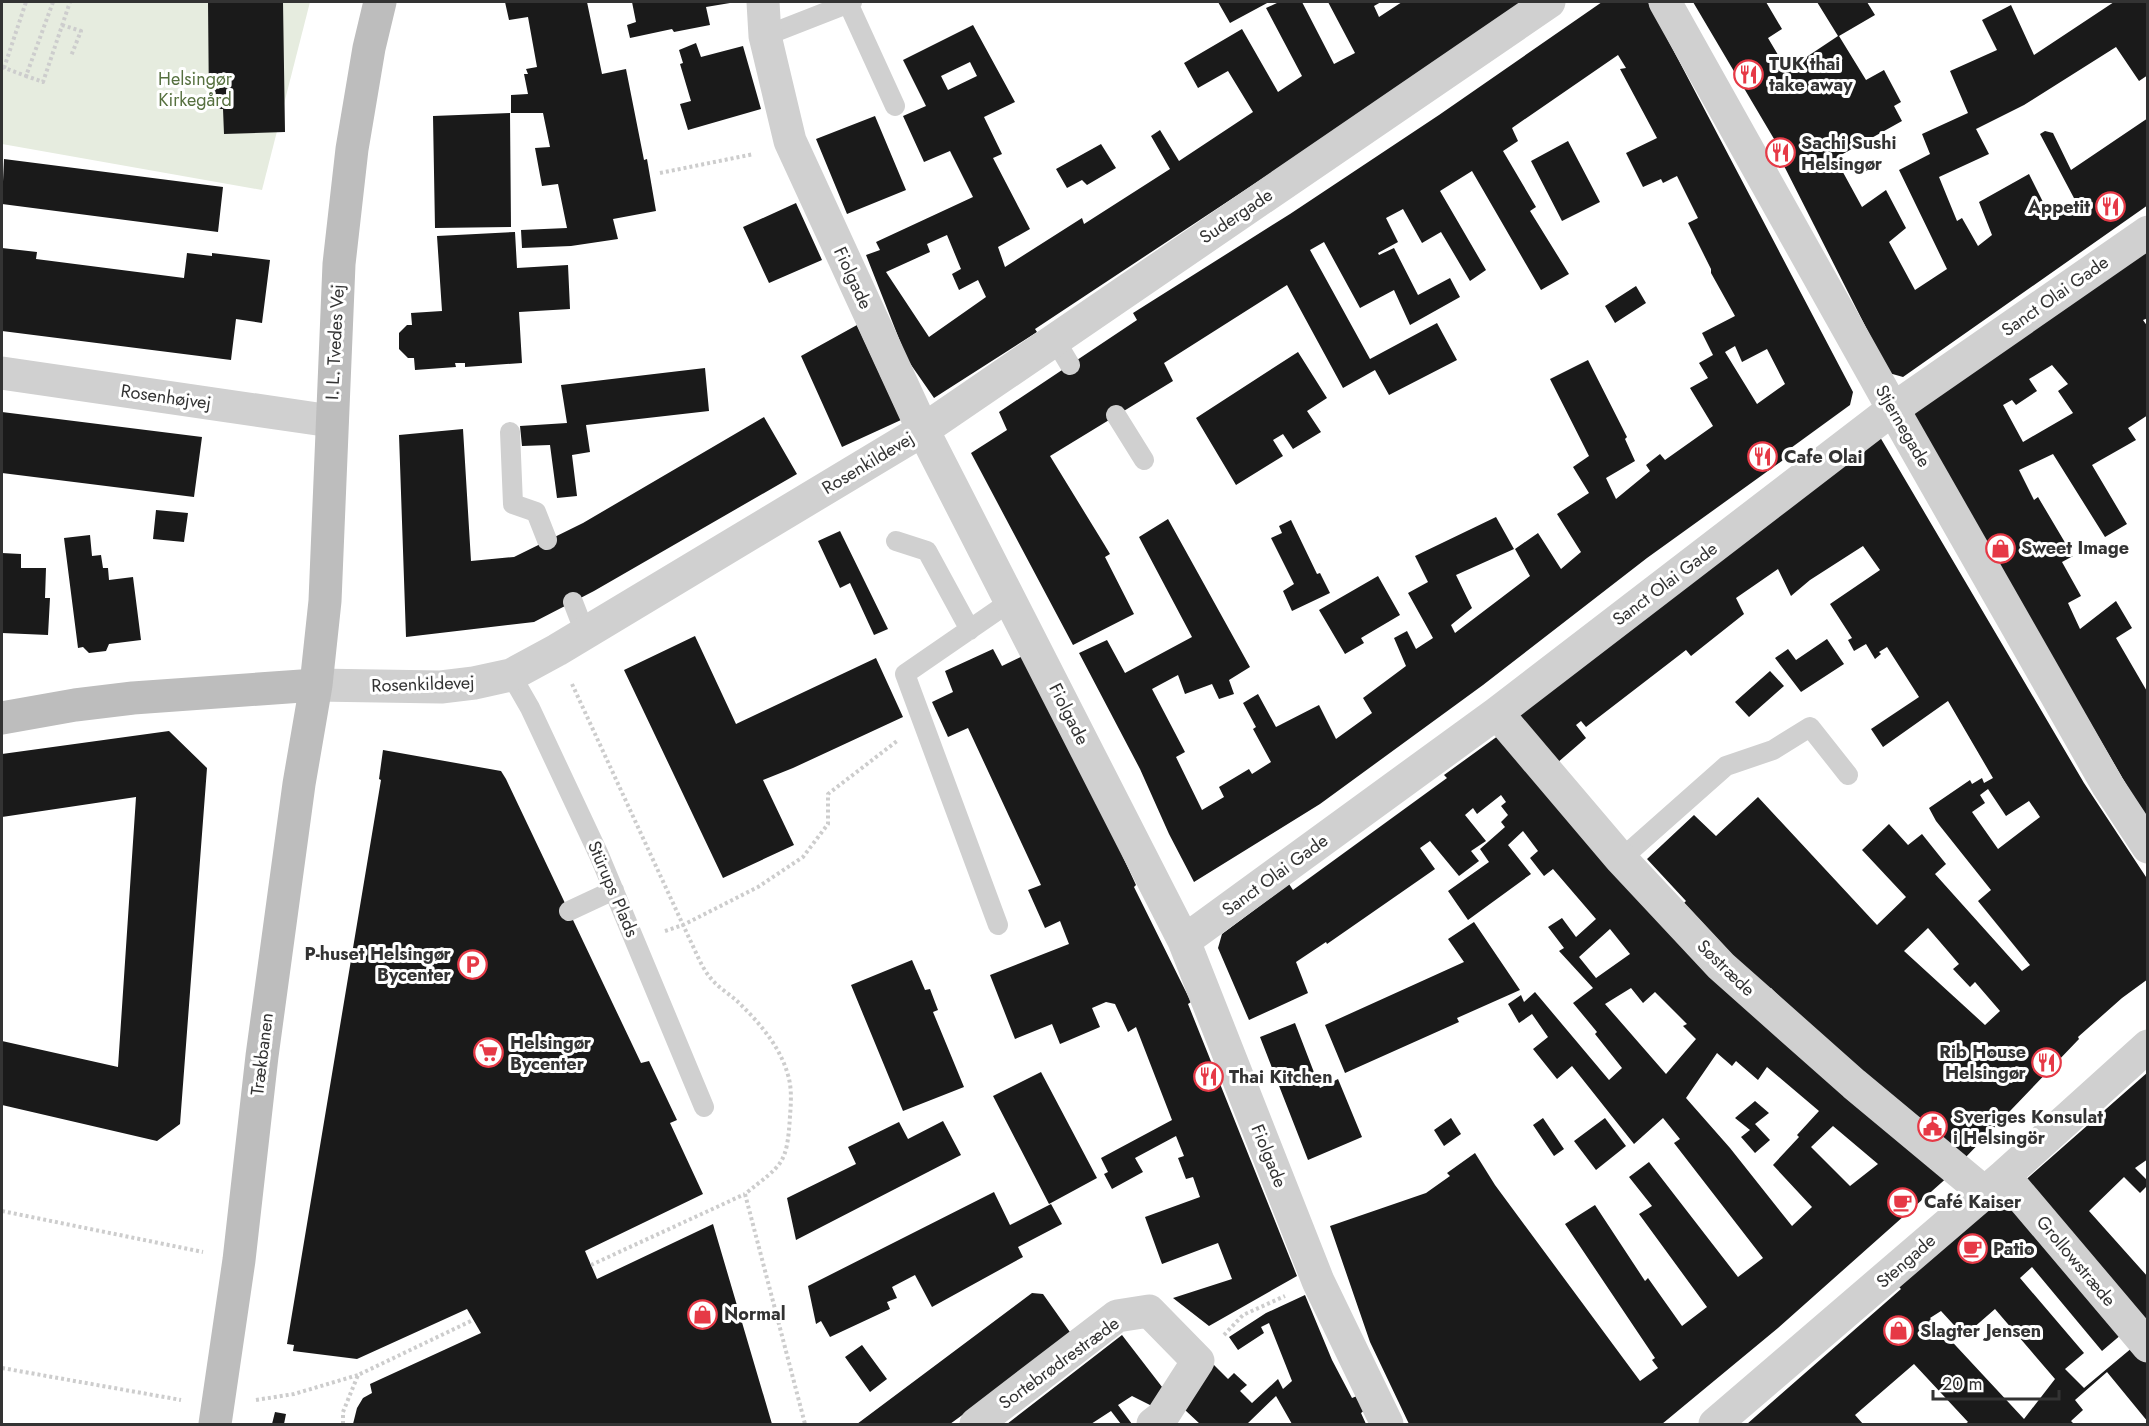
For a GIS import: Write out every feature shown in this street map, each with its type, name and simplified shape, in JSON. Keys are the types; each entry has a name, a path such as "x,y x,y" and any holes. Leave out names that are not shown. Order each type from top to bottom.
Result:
{"main road":[{"name":"I. L. Tvedes Vej","path":"316,685 325,601 339,264 360,99 380,2"},
{"name":"Rosenkildevej","path":"2,718 75,705 133,698 316,685"},
{"name":"Trækbanen","path":"216,1416 239,1260 261,1056 297,795 316,685"}],"street":[{"name":"Fiolgade","path":"763,2 765,36 793,146 923,430 1184,941 1318,1281 1387,1425"},
{"name":"Sudergade","path":"923,430 1068,349 1550,2"},
{"name":"Stjernegade","path":"1665,2 1893,410 2108,786 2148,847"},
{"name":"Sanct Olai Gade","path":"1184,941 1497,713 1893,410 2148,231"},
{"name":"Rosenhøjvej","path":"2,373 331,421"},
{"name":"Rosenkildevej","path":"316,685 441,687 512,675 923,430"},
{"name":"Søstræde","path":"1497,713 1621,860 1721,966 1854,1084 1995,1184"},
{"name":"Stengade","path":"1714,1425 1995,1184 2148,1046"},
{"name":"Grollowstræde","path":"1995,1184 2148,1346"},
{"name":"Sortebrødrestræde","path":"976,1425 1117,1317 1149,1311 1198,1361"},
{"path":"1153,1425 1162,1417 1198,1361"}],"lane":[{"path":"765,36 850,2 896,106"},
{"path":"1116,415 1144,460"},
{"path":"510,432 513,504 536,512 547,540"},
{"path":"896,541 927,551 970,630"},
{"path":"998,925 905,674 1011,601"},
{"path":"573,602 585,633"},
{"name":"Stürups Plads","path":"512,675 530,708 614,890 704,1107"},
{"path":"1621,860 1726,766 1773,750 1810,726 1848,775"},
{"path":"570,911 614,890"}],"path":[{"path":"26,2 3,68 43,82 70,2"},
{"path":"26,76 53,2"},
{"path":"62,25 81,31 71,56"},
{"path":"660,173 793,146"},
{"path":"557,650 709,977 747,1010 779,1051 789,1076 789,1144 784,1160 776,1170 745,1194 591,1265"},
{"path":"636,942 683,925 758,887 803,857 828,825 828,794 923,722"},
{"path":"745,1194 805,1425"},
{"path":"2,1211 239,1260"},
{"path":"1198,1361 1243,1315 1318,1281"},
{"path":"2,1368 216,1416 357,1375 473,1320"},
{"path":"343,1425 343,1412 357,1375"}],"green space":[{"name":"Helsingør Kirkegård","path":"2,2 310,2 262,190 2,144"}],"building":[{"path":"208,2 283,2 285,132 224,134 223,109 209,109"},
{"path":"505,2 587,2 602,74 626,69 644,160 647,159 656,211 613,219 618,239 571,246 522,248 521,230 567,228 558,184 542,186 535,148 550,147 543,113 511,113 511,95 528,94 524,74 528,74 526,69 537,67 528,17 509,20"},
{"path":"632,2 730,3 706,7 710,25 674,32 672,29 630,38 627,25 636,22"},
{"path":"1218,2 1269,2 1230,23"},
{"path":"1279,2 1302,2 1334,64 1355,53 1328,2 1381,2 1374,6 1379,17 1402,2 1524,2 1035,329 1037,332 934,398 907,359 866,255 880,250 876,242 973,197 950,151 924,162 903,116 926,106 903,60 973,25 1015,102 984,117 1002,154 993,158 1030,229 998,247 1005,267 1082,218 1084,224 1170,169 1151,136 1160,130 1179,161 1253,112 1228,71 1198,88 1184,63 1242,29 1278,92 1302,76 1266,8","holes":["970,62 977,76 948,90 941,76","947,235 961,269 952,274 959,290 978,280 986,297 929,337 886,272 930,252 927,244"]},
{"path":"1602,2 1648,2 1853,392 1850,405 1784,453 1786,458 1647,558 1483,685 1320,804 1194,882 1169,834 1140,769 1079,653 1107,640 1125,673 1192,637 1139,537 1168,519 1250,667 1229,680 1234,694 1219,699 1212,684 1185,694 1178,675 1152,689 1185,752 1176,757 1202,810 1224,797 1219,787 1249,769 1252,774 1271,762 1253,729 1256,727 1243,703 1258,694 1276,727 1319,705 1336,739 1372,713 1363,698 1406,666 1394,638 1407,631 1416,649 1433,638 1408,593 1428,582 1415,556 1496,517 1514,549 1456,575 1472,608 1451,625 1455,633 1530,576 1515,549 1538,533 1561,569 1581,552 1557,514 1589,493 1573,467 1589,456 1550,379 1588,360 1627,437 1625,439 1635,461 1606,478 1616,499 1650,471 1646,465 1660,454 1665,460 1713,426 1690,388 1708,378 1699,363 1713,355 1702,333 1735,316 1711,273 1688,223 1698,218 1677,176 1663,183 1661,179 1643,187 1626,153 1657,138 1620,69 1626,68 1618,55 1512,128 1518,141 1503,151 1536,207 1530,211 1569,274 1541,290 1472,171 1440,191 1486,270 1470,281 1441,232 1422,243 1403,209 1386,218 1398,242 1378,253 1379,255 1394,248 1418,295 1450,278 1460,297 1410,325 1394,290 1360,308 1324,242 1310,250 1370,359 1437,323 1457,360 1389,395 1375,370 1343,388 1287,285 1164,363 1173,381 1050,456 1110,554 1105,557 1134,614 1073,645 971,453 1007,430 999,412 1137,320 1133,313 1290,214 1439,115","holes":["1735,346 1742,362 1767,349 1785,384 1757,404 1725,352"]},
{"path":"1693,2 1766,2 1782,29 1768,38 1787,70 1838,36 1817,2 1867,2 1875,15 1839,36 1866,80 1884,70 1901,102 1894,106 1902,121 1841,155 1839,165 1862,207 1886,190 1906,228 1889,242 1915,290 1947,269 1899,170 1930,154 1922,134 1968,113 1950,71 1997,50 1982,20 2011,5 2034,55 2114,2 2148,2 2148,75 2139,81 2116,47 2024,105 1976,129 1989,154 1939,177 1957,221 1962,218 1978,246 1992,235 1979,202 2029,174 2051,218 2075,200 2040,134 2045,131 2053,133 2071,170 2148,118 2148,205 1903,377 1889,373 1774,146 1777,144"},
{"path":"696,43 701,57 743,46 761,109 688,130 680,104 691,101 680,64 683,63 679,50"},
{"path":"510,113 511,227 435,228 433,116"},
{"path":"875,116 906,190 847,214 816,139"},
{"path":"1568,141 1600,202 1562,221 1531,161"},
{"path":"1101,144 1116,168 1087,185 1082,180 1067,188 1056,169"},
{"path":"4,159 223,187 218,232 2,204"},
{"path":"796,203 822,260 769,283 743,227"},
{"path":"515,232 517,268 568,265 570,309 519,312 522,363 465,367 465,363 455,363 456,367 415,370 414,358 408,358 399,349 399,333 407,325 412,325 411,313 442,311 437,236"},
{"path":"2,248 37,252 36,259 184,278 187,253 212,256 212,253 270,260 262,323 236,319 231,360 2,331"},
{"path":"2148,249 2148,318 2143,320 2148,327 2148,415 2128,428 2136,440 2092,465 2127,524 2105,537 2053,454 2019,470 2034,500 2038,497 2073,556 2062,562 2081,596 2068,603 2080,629 2116,601 2132,628 2116,638 2148,693 2148,822 1910,413","holes":["2052,365 2068,384 2058,391 2073,413 2023,442 2003,405 2012,400 2016,405 2037,391 2029,379"]},
{"path":"1636,286 1646,303 1615,323 1605,306"},
{"path":"857,325 901,420 842,447 801,356"},
{"path":"1298,352 1327,398 1307,411 1321,432 1293,449 1283,434 1273,440 1283,456 1236,485 1196,418"},
{"path":"705,368 709,411 586,425 590,452 572,455 577,496 557,498 550,445 522,446 520,426 567,423 561,385"},
{"path":"2,412 202,437 194,497 2,473"},
{"path":"764,417 797,474 594,591 534,622 406,637 399,435 463,429 471,561 514,557 583,523"},
{"path":"1880,437 2084,783 2148,880 2148,979 2122,998 2078,1037 2079,1039 1964,1159 1806,1024 1771,988 1767,992 1684,903 1686,901 1647,859 1694,815 1716,836 1758,797 1877,925 1906,897 1862,850 1889,824 1908,845 1922,834 1946,864 1935,874 2022,971 2030,965 1978,901 1991,890 1936,821 1929,808 1970,780 1972,784 1982,778 1984,783 1993,778 1948,701 1883,747 1871,729 1919,697 1887,647 1879,652 1881,654 1875,659 1866,644 1854,651 1848,640 1852,638 1830,604 1880,570 1863,546 1810,580 1791,596 1778,569 1736,598 1744,614 1691,656 1686,650 1586,727 1581,721 1576,725 1586,738 1557,763 1515,709","holes":["1988,789 2006,816 2029,801 2040,817 1998,849 1972,812 1985,803 1980,795","1928,928 1959,964 1953,969 1970,987 1975,982 2000,1011 1985,1025 1904,951"]},
{"path":"156,510 188,513 184,542 153,539"},
{"path":"1291,520 1317,574 1320,573 1330,593 1292,611 1283,591 1294,584 1271,538 1282,533 1279,526"},
{"path":"840,531 888,629 874,635 850,583 840,588 818,541"},
{"path":"90,535 92,556 101,555 103,568 108,568 109,580 133,577 141,640 109,644 106,651 89,653 83,647 78,648 64,538"},
{"path":"2,553 21,554 21,568 46,568 45,598 50,598 48,635 2,633"},
{"path":"1378,576 1400,615 1361,638 1364,643 1345,654 1319,610"},
{"path":"695,636 736,724 876,658 903,717 763,780 794,845 723,878 624,670"},
{"path":"1827,639 1844,664 1801,692 1775,658 1788,649 1796,660"},
{"path":"993,649 1002,666 1027,654 1069,740 1136,885 1134,887 1191,1002 1188,1004 1297,1276 1209,1326 1173,1298 1232,1279 1218,1243 1162,1264 1145,1217 1200,1197 1193,1177 1186,1179 1178,1158 1184,1156 1176,1136 1135,1158 1143,1172 1112,1189 1104,1174 1108,1172 1101,1158 1172,1120 1136,1027 1128,1032 1115,1004 1106,1002 1092,1008 1100,1027 1060,1044 1052,1024 1015,1039 990,975 1069,944 1060,921 1045,928 1028,890 1041,885 968,728 948,737 932,702 953,692 945,671"},
{"path":"1770,671 1784,686 1749,717 1735,702"},
{"path":"169,731 207,768 180,1124 157,1141 2,1105 2,1041 118,1067 136,797 2,817 2,754"},
{"path":"1502,733 1950,1175 1778,1328 1662,1424 1409,1424 1370,1342 1330,1226 1426,1193 1450,1176 1447,1173 1475,1153 1495,1185 1640,1381 1658,1368 1652,1360 1655,1358 1565,1224 1595,1205 1645,1281 1648,1278 1682,1326 1707,1307 1639,1214 1652,1206 1629,1177 1649,1162 1738,1277 1763,1258 1674,1143 1680,1139 1663,1118 1634,1144 1572,1066 1557,1079 1533,1049 1548,1037 1532,1014 1519,1023 1508,1004 1521,995 1524,1002 1535,992 1609,1080 1622,1068 1573,1003 1593,988 1559,951 1564,948 1548,927 1562,918 1576,937 1596,919 1553,869 1544,876 1530,858 1538,851 1523,831 1508,845 1531,874 1468,920 1448,891 1489,862 1480,849 1505,827 1501,822 1508,815 1501,806 1506,802 1501,795 1477,814 1473,808 1465,815 1486,841 1471,851 1479,861 1459,876 1430,841 1420,848 1435,869 1327,944 1326,942 1296,962 1308,993 1249,1020 1218,948 1222,934 1289,884 1293,890 1447,778 1444,775","holes":["1610,929 1630,954 1596,978 1579,957","1631,988 1643,1003 1655,992 1687,1024 1683,1026 1696,1039 1666,1074 1605,1004","1717,1053 1732,1066 1736,1061 1758,1080 1767,1067 1819,1111 1773,1165 1812,1207 1792,1226 1730,1148 1686,1098","1833,1126 1878,1164 1850,1186 1811,1147"]},
{"name":"Helsingør Bycenter","path":"383,750 501,771 506,779 641,1063 649,1061 677,1120 670,1123 703,1194 585,1251 597,1279 713,1224 772,1424 353,1424 357,1408 363,1398 372,1393 370,1384 481,1333 467,1309 357,1359 293,1351 294,1345 287,1344 381,780 379,779"},
{"path":"1474,922 1520,990 1457,1018 1459,1022 1345,1073 1325,1025 1464,962 1448,939"},
{"path":"912,960 925,990 930,989 938,1010 933,1012 964,1087 903,1111 851,985"},
{"path":"1295,1023 1320,1088 1338,1079 1362,1137 1308,1160 1260,1037"},
{"path":"1041,1072 1097,1178 1049,1204 993,1096"},
{"path":"2148,1072 2148,1159 2135,1168 2148,1181 2148,1185 2140,1193 2124,1177 2089,1211 2148,1277 2148,1331 2021,1184"},
{"path":"1755,1101 1769,1113 1755,1124 1770,1140 1755,1153 1741,1137 1750,1130 1735,1118"},
{"path":"1451,1118 1461,1134 1444,1146 1434,1130"},
{"path":"1543,1118 1564,1149 1554,1156 1533,1125"},
{"path":"1605,1118 1626,1146 1596,1170 1574,1141"},
{"path":"943,1121 961,1155 796,1240 787,1198 856,1164 848,1147 899,1122 908,1139"},
{"path":"2008,1186 2129,1328 2102,1351 2032,1267 2020,1278 2084,1353 2065,1369 2084,1388 2139,1342 2148,1352 2148,1422 2107,1372 2075,1400 2083,1410 2071,1421 2074,1424 1965,1424 1968,1422 1914,1364 1855,1415 1863,1424 1747,1424 1901,1289 1899,1287","holes":["1995,1309 2055,1379 2024,1419 1930,1318 1941,1311 1964,1336"]},
{"path":"994,1192 1010,1225 1051,1204 1062,1224 1018,1247 1023,1257 932,1307 915,1275 892,1287 897,1298 887,1302 890,1309 830,1337 821,1321 816,1324 808,1286"},
{"path":"1032,1293 1043,1294 1072,1335 950,1424 857,1424"},
{"path":"1305,1295 1332,1360 1352,1398 1357,1396 1365,1410 1361,1413 1366,1424 1292,1424 1276,1396 1247,1424 1200,1424 1185,1410 1210,1361 1228,1379 1234,1373 1247,1385 1240,1391 1252,1403 1278,1379 1283,1389 1292,1381 1269,1323 1261,1327 1264,1333 1238,1350 1229,1337 1266,1313"},
{"path":"1122,1335 1169,1396 1154,1407 1132,1396 1118,1405 1132,1424 1121,1424 1111,1411 1091,1424 1007,1424"},
{"path":"862,1345 887,1379 870,1392 845,1357"},
{"path":"275,1412 286,1414 284,1424 272,1424"}],"place":[{"name":"TUK thai take away","path":"1748,74"},
{"name":"Sachi Sushi Helsingør","path":"1780,153"},
{"name":"Appetit","path":"2111,207"},
{"name":"Cafe Olai","path":"1763,457"},
{"name":"Sweet Image","path":"2000,548"},
{"name":"P-huset Helsingør Bycenter","path":"472,964"},
{"name":"Helsingør Bycenter","path":"489,1053"},
{"name":"Rib House Helsingør","path":"2047,1062"},
{"name":"Thai Kitchen","path":"1208,1077"},
{"name":"Sveriges Konsulat i Helsingör","path":"1932,1127"},
{"name":"Café Kaiser","path":"1903,1202"},
{"name":"Patio","path":"1972,1249"},
{"name":"Normal","path":"703,1314"},
{"name":"Slagter Jensen","path":"1899,1331"}]}
